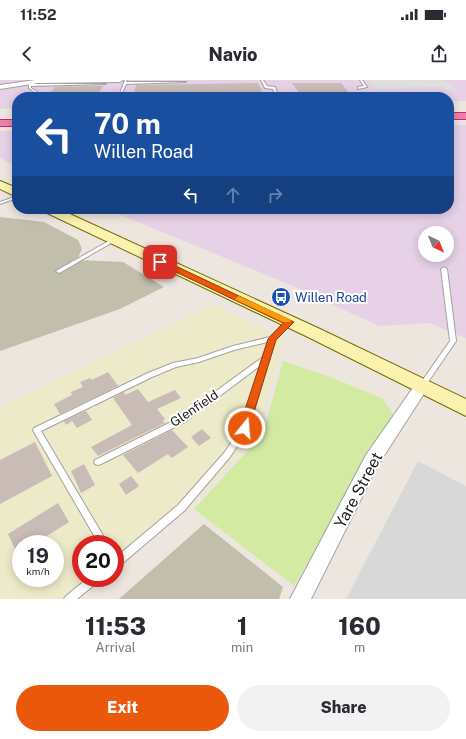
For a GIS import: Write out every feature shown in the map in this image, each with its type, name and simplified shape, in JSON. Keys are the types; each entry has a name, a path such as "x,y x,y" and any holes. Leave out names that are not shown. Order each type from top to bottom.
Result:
{"highway":[{"path":"454,111 466,111"},
{"path":"454,116 466,116"},
{"path":"0,118 12,117"},
{"path":"0,123 12,123"}],"street":[{"path":"0,87 70,80 124,81"},
{"path":"0,183 12,188"},
{"path":"0,183 12,190"},
{"path":"60,214 117,239 424,383 466,408"},
{"path":"69,214 289,322 424,383 466,399"},
{"name":"Yare Street","path":"300,599 372,460 424,383"}],"lane":[{"path":"262,80 266,87 274,88 276,92"},
{"path":"359,88 366,86 360,80"},
{"path":"121,92 124,81 185,82"},
{"path":"36,92 30,88 30,83 105,84"},
{"path":"0,203 12,199"},
{"path":"59,270 117,239"},
{"path":"424,383 453,341 444,269"},
{"path":"124,556 181,508 227,454 245,428 272,339 289,322"},
{"path":"99,535 37,430 150,375 175,365 199,360 232,348 272,339"},
{"name":"Glenfield","path":"98,462 182,420 265,359"},
{"path":"69,599 84,587"}],"shaded area":[{"path":"0,80 466,80 466,101 454,102 454,92 12,92 12,108 0,109"},
{"path":"367,80 444,80 460,91 448,91 442,87 375,89"},
{"path":"454,125 466,125 466,338 429,323 379,326 286,283 118,214 454,214"},
{"path":"0,131 12,131 12,164 0,158"},
{"path":"0,217 44,222 78,240 82,249 77,260 123,262 164,287 120,309 0,351"},
{"path":"214,304 284,339 259,432 186,511 124,563 124,535 72,535 72,587 96,587 82,599 0,599 0,407"},
{"path":"418,461 466,486 466,599 346,599"},
{"path":"204,524 283,587 279,599 119,599"}],"green space":[{"path":"283,361 330,377 382,398 394,415 294,586 194,509 263,434"}],"building":[{"path":"258,83 262,92 134,92 136,85"},
{"path":"292,83 341,83 348,92 298,92"},
{"path":"103,86 99,92 51,92 55,87"},
{"path":"108,372 118,386 60,414 54,404 72,395 71,392 83,387 80,382 90,378 92,380"},
{"path":"138,389 148,402 175,390 181,398 157,409 165,419 163,421 165,423 98,456 91,447 132,425 113,398 124,392 125,395"},
{"path":"86,411 92,420 77,428 72,421 66,425 64,421"},
{"path":"202,429 211,438 199,446 191,437"},
{"path":"172,430 188,447 172,458 168,454 138,473 123,455"},
{"path":"35,442 52,476 0,504 0,460"},
{"path":"84,464 95,485 81,493 71,471"},
{"path":"131,476 139,486 126,495 119,484"},
{"path":"58,503 69,522 48,535 12,535 12,543 8,534"}],"slow traffic":[{"path":"239,299 286,321"}],"place":[{"name":"Willen Road","path":"281,297"}],"route":[{"path":"160,262 289,322 272,339 245,428"}]}
